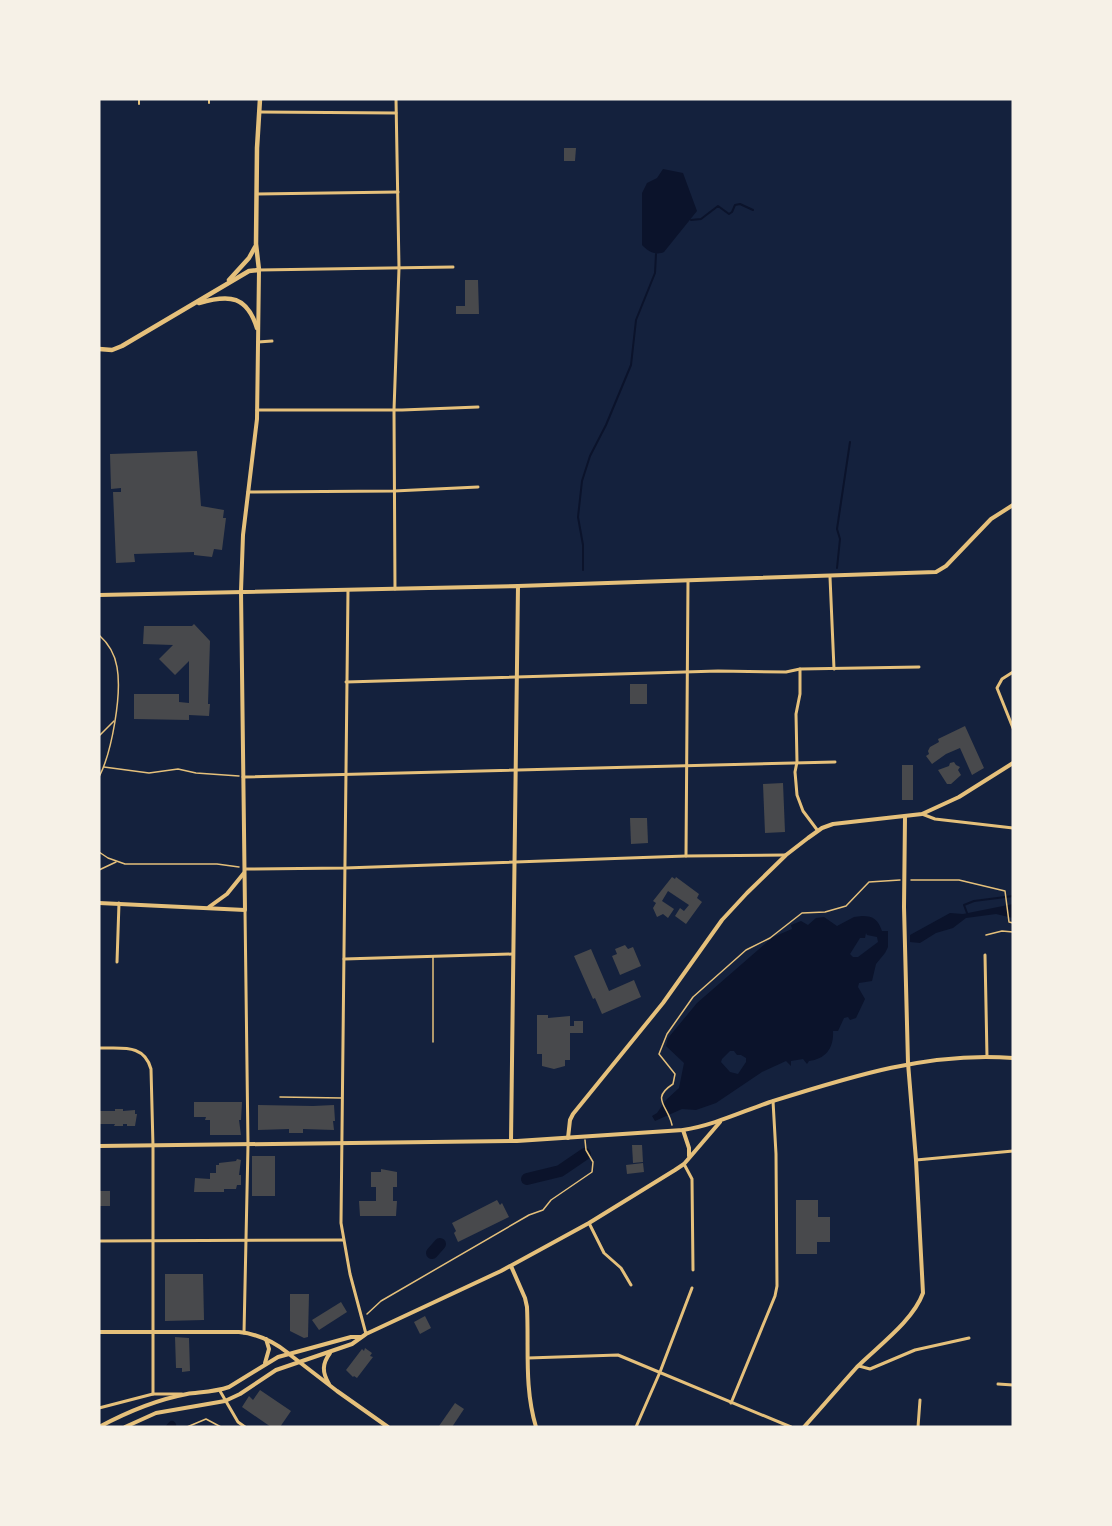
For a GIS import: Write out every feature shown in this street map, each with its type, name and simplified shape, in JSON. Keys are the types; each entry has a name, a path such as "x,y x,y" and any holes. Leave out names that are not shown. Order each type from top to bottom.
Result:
{"main road":[{"path":"99,903 245,910 241,591 243,535 257,410 259,270 256,244 260,99"},
{"path":"224,286 249,258 256,244"},
{"path":"99,350 112,350 122,346 249,271 259,270"},
{"path":"194,304 214,298 237,299 252,311 257,328"},
{"path":"99,595 518,586 936,572 946,566 991,519 1013,505"},
{"path":"511,1141 518,586"},
{"path":"568,1138 573,1114 663,1003 723,920 786,855 818,831 833,824 922,814 959,797 1013,763"},
{"path":"804,1427 858,1366 912,1312 923,1293 908,1063 905,817"},
{"path":"208,907 227,894 245,871"},
{"path":"99,1146 511,1141 683,1130 706,1126 773,1101 908,1063 954,1058 1013,1058"},
{"path":"125,1427 156,1413 225,1401 240,1394 276,1370 352,1344 364,1336 510,1266 589,1223 684,1164 721,1121"},
{"path":"683,1130 689,1148 688,1157"},
{"path":"510,1266 527,1307 530,1402 536,1427"},
{"path":"99,1332 244,1333 266,1339 278,1345 329,1386 388,1427"},
{"path":"99,1427 130,1411 187,1394 220,1390 237,1384 265,1364 288,1353 351,1337 364,1336"},
{"path":"265,1364 269,1349 266,1339"},
{"path":"329,1386 323,1371 323,1362 330,1352"}],"street":[{"path":"139,99 139,104"},
{"path":"395,589 394,410 399,268 396,99"},
{"path":"260,112 396,112"},
{"path":"257,194 398,192"},
{"path":"259,270 453,267"},
{"path":"258,342 272,341"},
{"path":"257,410 394,410 478,407"},
{"path":"248,492 394,491 478,487"},
{"path":"830,577 834,669"},
{"path":"686,856 688,581"},
{"path":"348,590 341,1223 364,1336"},
{"path":"346,682 919,667"},
{"path":"800,669 800,694 796,714 797,795 803,811 818,831"},
{"path":"1013,672 1002,679 997,688 1013,728"},
{"path":"243,777 835,762"},
{"path":"922,814 935,819 1013,828"},
{"path":"245,871 686,856 786,855"},
{"path":"117,962 119,903"},
{"path":"244,1333 248,1144 245,910"},
{"path":"344,959 513,954"},
{"path":"985,955 987,1057"},
{"path":"99,1048 140,1051 145,1055 151,1069 153,1394"},
{"path":"731,1403 777,1286 773,1101"},
{"path":"916,1160 1013,1150"},
{"path":"684,1164 692,1179 693,1270"},
{"path":"589,1223 604,1253 621,1268 631,1286"},
{"path":"99,1241 343,1240"},
{"path":"636,1427 692,1288"},
{"path":"858,1366 870,1369 915,1350 969,1338"},
{"path":"528,1358 618,1355 791,1427"},
{"path":"998,1384 1013,1385"},
{"path":"220,1390 238,1422 245,1427"},
{"path":"99,1408 153,1394 187,1394"},
{"path":"918,1427 920,1400"}],"lane":[{"path":"986,935 1002,931 1013,932"},
{"path":"433,957 434,1042"},
{"path":"280,1097 343,1098"}],"path":[{"path":"99,635 111,650 117,667 118,692 104,766 99,777"},
{"path":"99,736 114,721"},
{"path":"104,766 149,773 178,769 243,777"},
{"path":"99,852 116,862 125,864 217,864 237,866 245,871"},
{"path":"99,870 116,862"},
{"path":"670,1120 661,1100 663,1091 673,1084 675,1079 672,1069 659,1054 667,1034 693,997 707,984 746,950 770,938 802,913 825,912 846,906 869,882 959,880 980,883 1005,892 1009,922 1013,923"},
{"path":"361,1318 381,1300 529,1215 543,1210 551,1200 586,1177 592,1172 593,1167 586,1150 585,1137"},
{"path":"187,1427 206,1419 221,1427"}],"water":[{"path":"663,169 683,173 697,211 664,252 655,253 642,245 642,193 647,183 657,178"},
{"path":"1013,904 1013,918 996,914 966,918 953,928 936,933 920,943 910,942 910,935 950,913 963,914"},
{"path":"866,916 875,919 882,931 888,931 888,947 876,964 872,981 859,983 858,987 865,999 856,1018 850,1020 848,1017 844,1018 838,1031 833,1031 832,1043 828,1052 807,1064 803,1059 791,1061 791,1066 786,1061 762,1072 716,1103 696,1110 682,1109 655,1121 652,1116 679,1088 684,1063 666,1046 668,1038 697,1003 773,937 792,929 791,925 801,921 808,925 816,918 824,917 837,926 854,917","holes":["866,933 877,937 878,942 858,957 853,957 850,954 860,938 865,938","730,1051 746,1058 738,1074 730,1072 721,1062"]}],"building":[{"path":"564,148 576,148 575,161 564,161"},
{"path":"465,280 478,280 479,314 456,314 456,306 465,306"},
{"path":"197,451 201,506 224,510 223,518 226,518 222,550 214,549 212,557 194,555 194,552 134,554 135,562 116,563 113,492 121,492 121,488 111,489 110,454"},
{"path":"194,624 210,641 209,716 189,715 189,720 134,719 134,694 179,694 179,702 189,703 189,661 175,675 159,659 173,645 143,644 144,626 192,626"},
{"path":"630,684 647,684 647,704 630,704"},
{"path":"965,726 984,768 972,775 960,748 932,764 926,756 929,754 930,747 939,742 938,739"},
{"path":"954,762 960,767 958,770 961,775 951,784 947,784 938,770"},
{"path":"902,765 913,765 913,800 902,800"},
{"path":"783,783 785,832 765,833 763,784"},
{"path":"630,818 647,818 648,843 631,844"},
{"path":"672,877 675,879 676,877 699,894 697,898 702,902 686,924 675,916 680,908 684,911 689,905 668,891 662,901 674,909 668,918 663,914 657,917 653,908 656,903 653,901"},
{"path":"625,945 628,949 633,947 641,966 620,975 612,956 617,954 615,949"},
{"path":"591,949 609,991 634,980 641,997 602,1014 574,956"},
{"path":"537,1015 548,1015 548,1018 570,1016 570,1026 574,1026 574,1021 583,1021 583,1033 570,1033 570,1060 565,1060 565,1066 554,1069 542,1066 542,1054 537,1054"},
{"path":"194,1102 242,1102 241,1120 239,1120 241,1135 210,1135 210,1120 205,1120 206,1117 194,1117"},
{"path":"258,1105 334,1105 334,1130 303,1129 303,1133 289,1133 289,1129 258,1130"},
{"path":"115,1109 135,1110 137,1114 135,1126 99,1124 99,1111 115,1111"},
{"path":"632,1145 642,1145 643,1162 633,1163"},
{"path":"252,1156 275,1156 275,1196 252,1196"},
{"path":"241,1160 239,1175 241,1175 241,1185 237,1185 236,1189 224,1189 224,1192 194,1192 195,1178 210,1179 210,1173 216,1173 216,1165"},
{"path":"643,1163 644,1172 627,1174 626,1165"},
{"path":"381,1169 397,1172 397,1187 393,1187 393,1201 397,1201 396,1216 360,1216 359,1201 376,1201 376,1187 371,1187 371,1172 381,1172"},
{"path":"99,1191 110,1191 110,1206 99,1206"},
{"path":"497,1200 500,1205 502,1203 509,1217 458,1242 452,1223"},
{"path":"796,1200 818,1200 818,1217 830,1217 830,1242 817,1242 817,1254 796,1254"},
{"path":"165,1274 203,1274 204,1320 165,1321"},
{"path":"290,1294 309,1294 308,1337 304,1338 290,1331"},
{"path":"341,1302 347,1312 319,1330 312,1320"},
{"path":"425,1316 431,1328 420,1334 414,1322"},
{"path":"175,1337 189,1338 190,1371 182,1372 182,1368 176,1368"},
{"path":"365,1348 372,1353 370,1356 373,1357 357,1378 353,1377 346,1370"},
{"path":"260,1390 291,1411 280,1427 271,1427 242,1407 249,1396 253,1400"},
{"path":"455,1403 464,1409 452,1427 440,1427 439,1426"}],"waterway":[{"path":"691,220 701,219 718,206 729,214 735,205 740,204 753,210"},
{"path":"583,570 583,545 578,517 582,481 590,456 606,425 631,365 636,320 655,273 656,254"},
{"path":"837,568 840,539 837,529 850,442"},
{"path":"967,913 964,905 974,901 1013,896"},
{"path":"527,1179 560,1171 585,1154"},
{"path":"432,1253 440,1244"}]}
